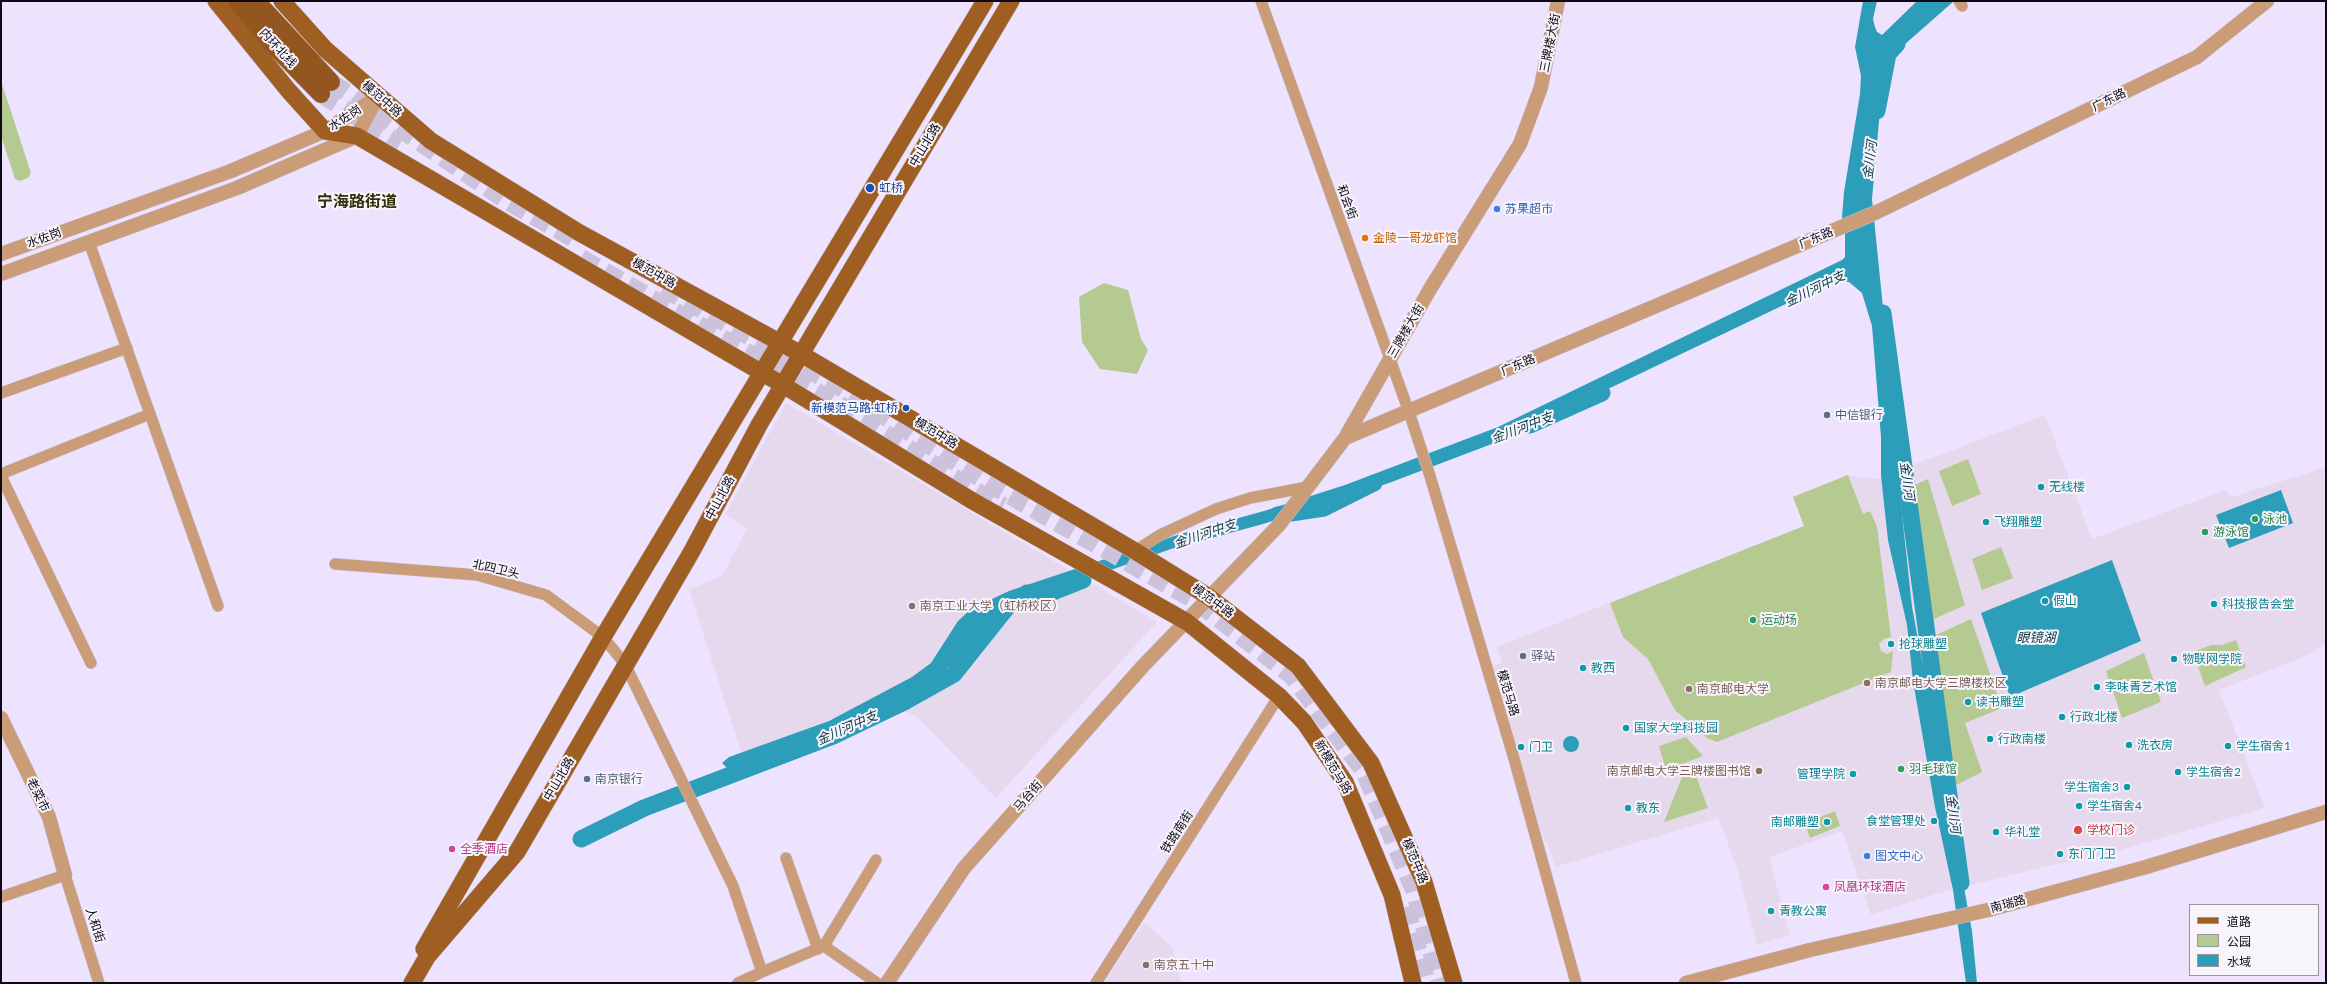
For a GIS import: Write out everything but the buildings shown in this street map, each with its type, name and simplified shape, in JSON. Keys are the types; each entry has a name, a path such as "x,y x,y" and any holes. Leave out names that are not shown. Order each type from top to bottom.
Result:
{"highway":[{"name":"内环北线","path":"237,1 275,47 326,88 256,1"}],"main road":[{"path":"216,1 288,90 325,130 357,136 763,373 971,500 1187,622"},
{"name":"模范中路","path":"282,1 325,49 431,141 578,232 801,354 1135,550 1210,597 1298,666 1371,763 1424,882 1454,983"},
{"name":"中山北路","path":"404,983 603,637 763,373 985,1"},
{"name":"中山北路","path":"412,983 427,957 517,852 692,551 755,432 1011,1"},
{"name":"新模范马路","path":"1187,622 1279,696 1304,722 1345,782 1392,895 1413,983"}],"street":[{"name":"和会街","path":"1261,1 1389,361 1409,412"},
{"name":"三牌楼大街","path":"1187,622 1280,525 1345,438 1430,289 1520,144 1541,87 1558,1"},
{"name":"广东路","path":"1345,438 1877,212 2196,58 2267,1"},
{"name":"水佐岗","path":"1,254 231,171 325,130 378,96"},
{"name":"水佐岗","path":"1,274 236,188 357,136 378,96"},
{"path":"89,242 218,606"},
{"path":"1,393 127,348"},
{"name":"模范马路","path":"1409,412 1430,476 1515,762 1576,983"},
{"path":"92,663 1,475 150,414"},
{"path":"1135,550 1160,535 1216,509 1250,498 1308,487"},
{"name":"北四卫头","path":"335,564 477,575 546,595 603,637 625,664 733,886 762,972"},
{"name":"马台街","path":"887,983 964,868 1143,666 1187,622"},
{"name":"铁路南街","path":"1096,983 1279,696"},
{"name":"老菜市","path":"1,718 49,817 65,875"},
{"name":"南瑞路","path":"1686,983 1810,950 1988,910 2146,867 2326,812"},
{"path":"786,858 821,947 877,983"},
{"path":"738,983 821,947 876,860"},
{"path":"1,897 65,875"},
{"name":"人和街","path":"65,875 99,983"}],"shaded area":[{"name":"南京工业大学（虹桥校区）","path":"786,403 1157,622 996,798 916,716 879,700 742,755 689,589 722,576 747,528 725,514"},
{"name":"南京邮电大学三牌楼校区","path":"2045,415 2092,539 2226,490 2232,497 2326,467 2326,643 2308,655 2219,690 2265,808 2089,859 2061,863 1939,893 1871,915 1842,831 1769,857 1790,935 1757,945 1737,868 1718,818 1555,867 1548,843 1545,842 1540,827 1493,666 1502,663 1497,647 1804,526 1793,497 1848,475 1876,479"},
{"name":"南京五十中","path":"1144,922 1172,947 1181,983 1104,983"}],"green space":[{"path":"1,81 31,173 28,178 20,181 15,179 1,136"},
{"path":"1104,283 1128,290 1141,339 1148,350 1137,374 1100,369 1082,342 1079,297"},
{"path":"1968,459 1981,494 1952,506 1939,471"},
{"name":"运动场","path":"1848,475 1863,514 1870,511 1877,527 1891,637 1884,639 1879,644 1881,651 1887,654 1893,651 1891,672 1717,742 1707,738 1675,710 1648,659 1623,637 1610,603 1804,526 1793,497"},
{"path":"1928,479 1965,605 1921,625 1908,488"},
{"path":"2001,547 2013,578 1982,590 1972,559"},
{"path":"1971,619 2002,708 1965,723 1982,772 1950,788 1925,640"},
{"path":"2236,640 2246,667 2205,686 2193,652 2211,645 2222,645"},
{"path":"2144,653 2161,702 2122,718 2106,671"},
{"path":"1686,737 1703,756 1666,770 1659,746"},
{"path":"1694,771 1708,808 1664,822 1682,777"},
{"path":"1835,811 1840,826 1810,838 1803,818 1814,814 1815,819"}],"water":[{"path":"1863,1 1877,1 1873,19 1877,32 1882,35 1917,1 1954,1 1904,45 1884,66 1872,199 1887,347 1889,394 1912,607 1972,931 1977,983 1966,983 1953,890 1935,807 1913,681 1907,625 1888,540 1881,476 1881,437 1872,326 1862,293 1849,282 1838,281 1813,291 1497,442 1389,483 1263,524 1171,549 1022,601 995,620 965,654 938,675 912,690 844,725 764,758 728,769 722,763 729,757 829,721 912,677 931,663 958,621 971,609 1009,591 1180,534 1264,511 1345,485 1498,427 1842,260 1845,257 1845,232 1842,217 1844,192 1860,94 1861,76 1855,47"},
{"name":"泳池","path":"2281,490 2293,523 2229,548 2216,515"},
{"name":"眼镜湖","path":"2112,560 2141,641 2010,697 1981,613"},
{"path":"1568,736 1574,736 1579,741 1577,750 1574,752 1568,752 1563,747 1563,741"}],"waterway":[{"name":"金川河","path":"1877,111 1888,54 1897,44"},
{"name":"金川河","path":"1883,313 1961,883"},
{"name":"金川河中支","path":"1530,425 1602,393"},
{"name":"金川河中支","path":"1278,515 1324,508 1374,483"},
{"name":"金川河中支","path":"581,839 644,808 833,736 904,702 954,674 1009,605 1027,593 1050,593 1083,580"}],"tunnel":[{"path":"331,82 507,201 576,240"},
{"path":"321,94 400,144"},
{"path":"581,258 849,410 972,489 1003,506"},
{"path":"663,288 843,389 989,484 1196,601 1292,676 1364,771 1414,890 1440,983"},
{"path":"1406,907 1427,983"}],"place":[{"name":"虹桥","path":"870,188"},
{"name":"苏果超市","path":"1497,209"},
{"name":"金陵一哥龙虾馆","path":"1365,238"},
{"name":"新模范马路·虹桥","path":"906,408"},
{"name":"中信银行","path":"1827,415"},
{"name":"无线楼","path":"2041,487"},
{"name":"泳池","path":"2255,519"},
{"name":"飞翔雕塑","path":"1986,522"},
{"name":"游泳馆","path":"2205,532"},
{"name":"假山","path":"2045,601"},
{"name":"科技报告会堂","path":"2214,604"},
{"name":"南京工业大学（虹桥校区）","path":"912,606"},
{"name":"运动场","path":"1753,620"},
{"name":"抢球雕塑","path":"1891,644"},
{"name":"驿站","path":"1523,656"},
{"name":"物联网学院","path":"2174,659"},
{"name":"教西","path":"1583,668"},
{"name":"南京邮电大学三牌楼校区","path":"1867,683"},
{"name":"李味青艺术馆","path":"2097,687"},
{"name":"南京邮电大学","path":"1689,689"},
{"name":"读书雕塑","path":"1968,702"},
{"name":"行政北楼","path":"2062,717"},
{"name":"国家大学科技园","path":"1626,728"},
{"name":"行政南楼","path":"1990,739"},
{"name":"洗衣房","path":"2129,745"},
{"name":"学生宿舍1","path":"2228,746"},
{"name":"门卫","path":"1521,747"},
{"name":"羽毛球馆","path":"1901,769"},
{"name":"南京邮电大学三牌楼图书馆","path":"1759,771"},
{"name":"学生宿舍2","path":"2178,772"},
{"name":"管理学院","path":"1853,774"},
{"name":"南京银行","path":"587,779"},
{"name":"学生宿舍3","path":"2127,787"},
{"name":"学生宿舍4","path":"2079,806"},
{"name":"教东","path":"1628,808"},
{"name":"食堂管理处","path":"1934,821"},
{"name":"南邮雕塑","path":"1827,822"},
{"name":"学校门诊","path":"2078,830"},
{"name":"华礼堂","path":"1996,832"},
{"name":"全季酒店","path":"452,849"},
{"name":"东门门卫","path":"2060,854"},
{"name":"图文中心","path":"1867,856"},
{"name":"凤凰环球酒店","path":"1826,887"},
{"name":"青教公寓","path":"1771,911"},
{"name":"南京五十中","path":"1146,965"}],"district":[{"name":"宁海路街道","path":"357,202"}]}
